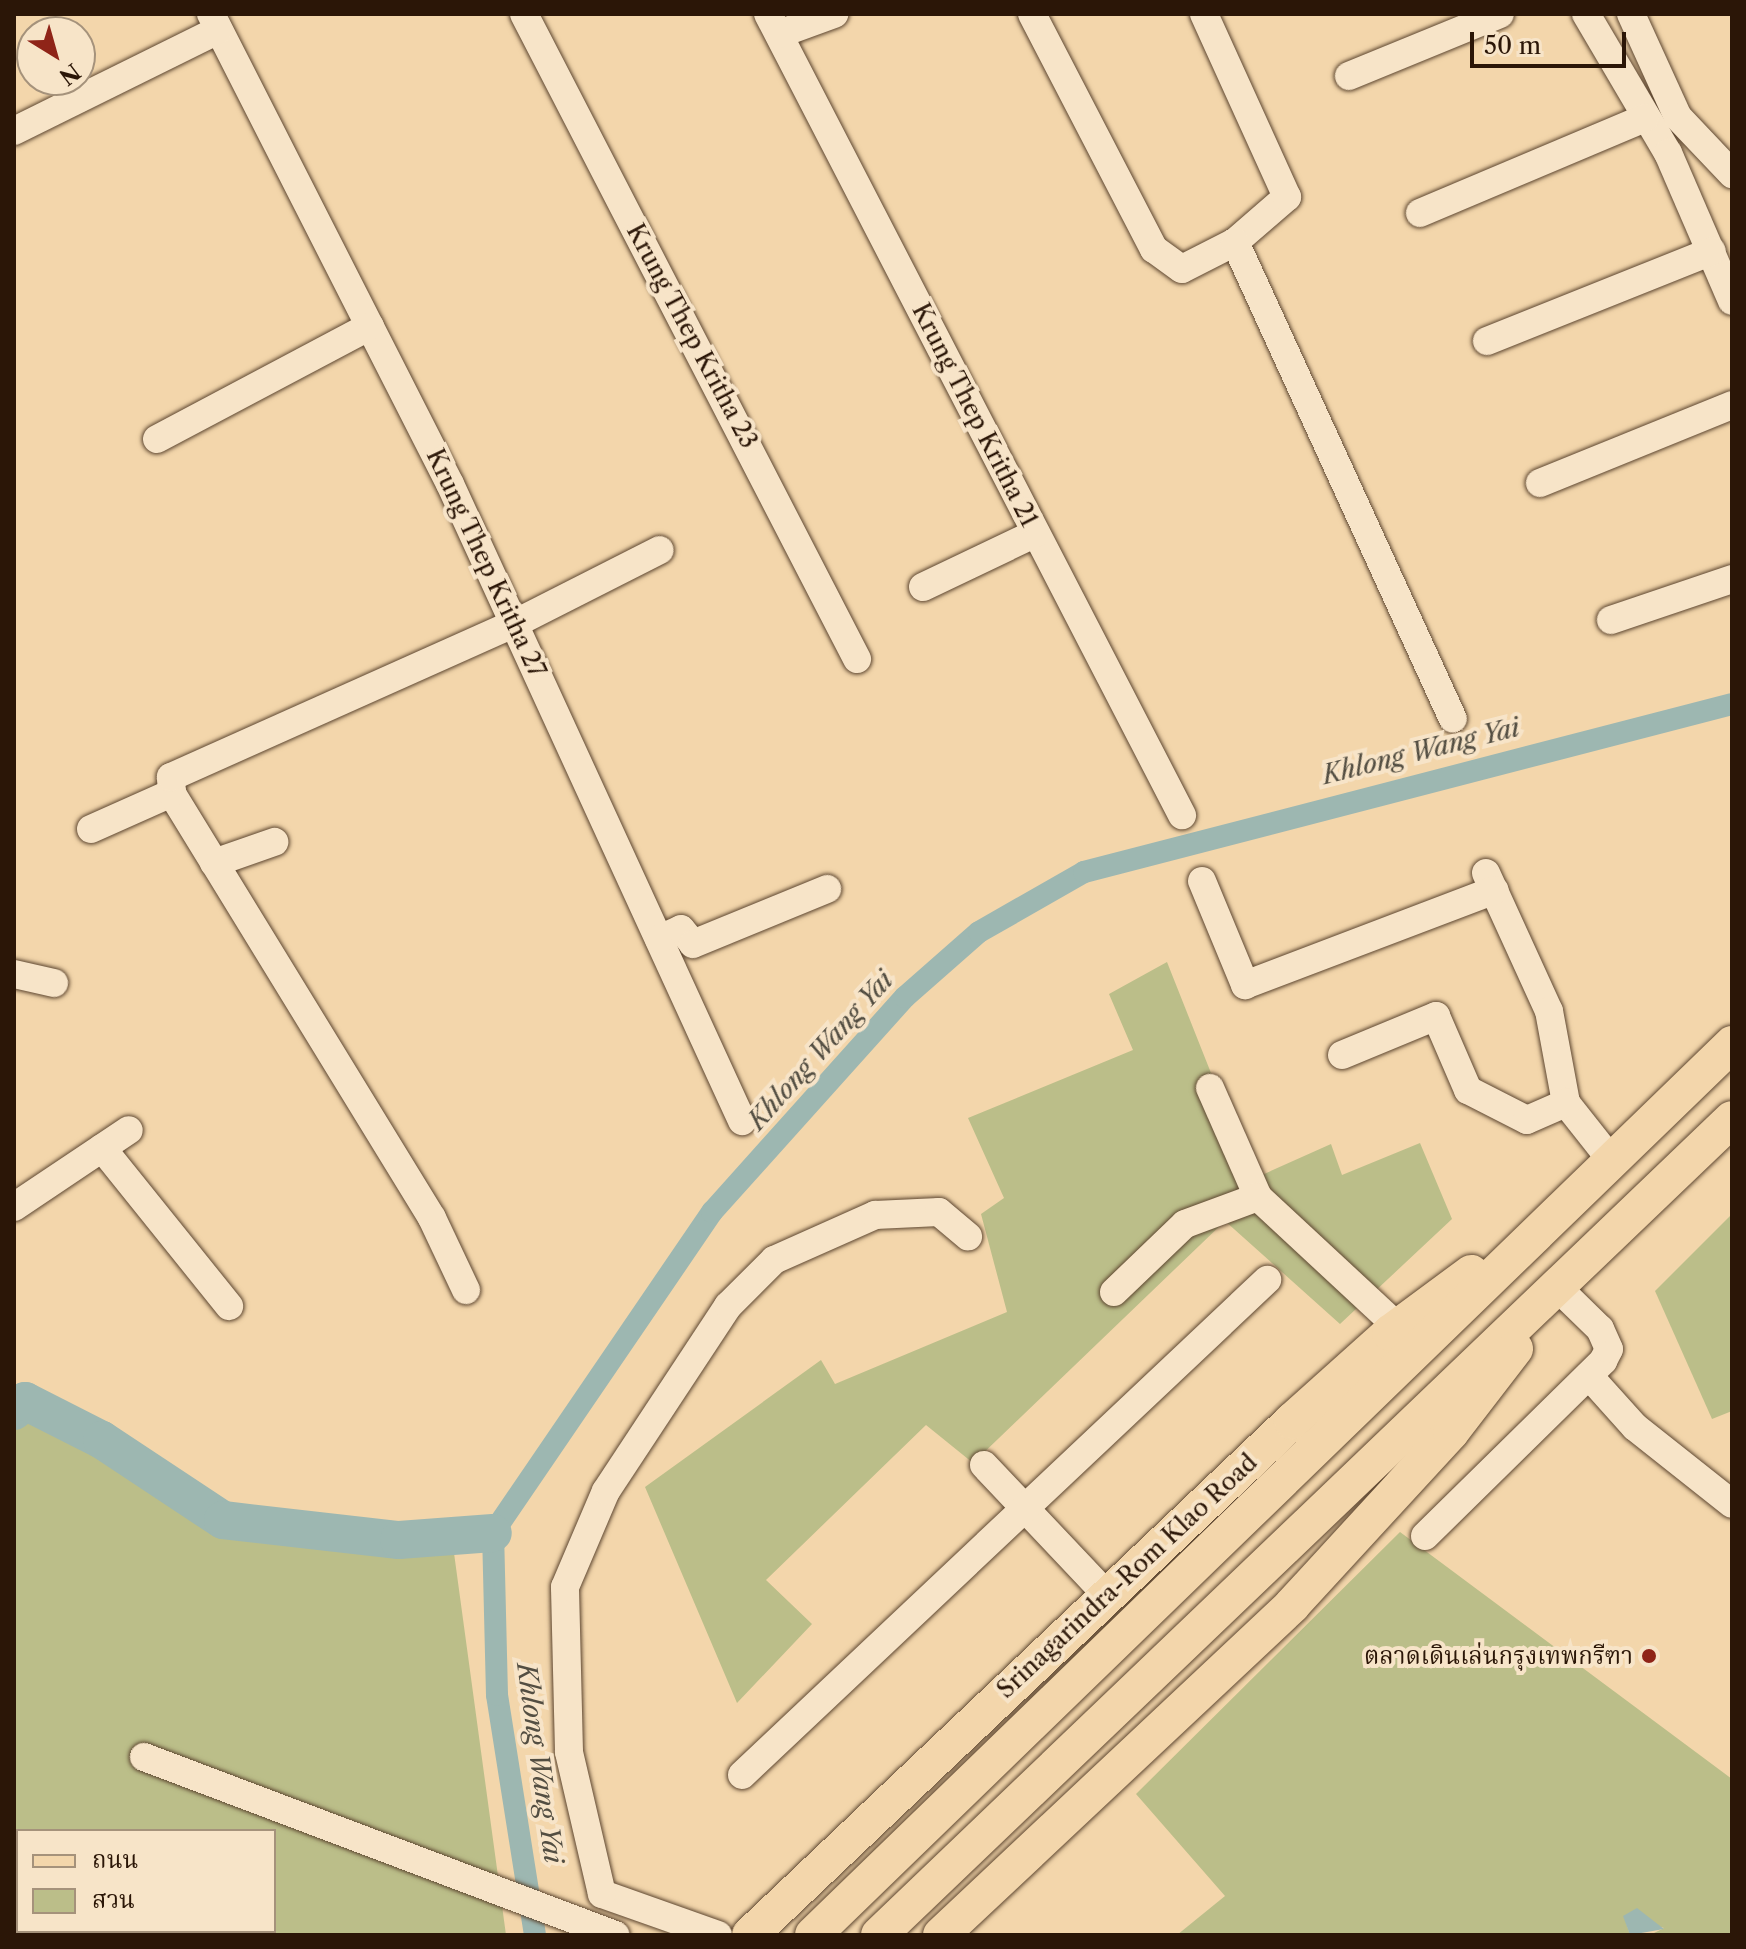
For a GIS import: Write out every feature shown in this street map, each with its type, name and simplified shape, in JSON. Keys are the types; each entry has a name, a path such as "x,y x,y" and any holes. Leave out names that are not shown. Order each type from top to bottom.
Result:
{"main road":[{"name":"Srinagarindra-Rom Klao Road","path":"813,1935 1732,1044"},
{"path":"879,1935 1565,1284 1732,1119"},
{"name":"Srinagarindra-Rom Klao Road","path":"750,1935 1107,1595 1398,1327 1454,1282 1525,1244"},
{"path":"941,1935 1292,1605 1451,1432 1565,1284"}],"street":[{"name":"Krung Thep Kritha 23","path":"524,14 857,659"},
{"path":"773,24 834,14"},
{"path":"1032,14 1154,249 1182,269 1235,242 1285,206 1288,189 1204,14"},
{"path":"1349,76 1500,14"},
{"path":"1586,14 1645,118 1712,251 1732,301"},
{"path":"1631,14 1678,117 1732,174"},
{"path":"14,131 214,22"},
{"name":"Krung Thep Kritha 27","path":"214,22 370,326 516,623 742,1121"},
{"name":"Krung Thep Kritha 21","path":"773,24 1182,815"},
{"path":"1420,213 1645,118"},
{"path":"1235,242 1453,719"},
{"path":"1487,341 1712,251"},
{"path":"157,439 370,326"},
{"path":"1540,483 1732,405"},
{"path":"923,587 1036,533"},
{"path":"466,1290 432,1218 172,793 171,777 189,766 516,623 660,550"},
{"path":"1611,620 1732,579"},
{"path":"91,829 172,793"},
{"path":"214,863 274,842"},
{"path":"1202,881 1245,985 1490,881 1549,1011 1566,1103 1612,1161"},
{"path":"659,939 681,929 693,944 827,889"},
{"path":"14,974 54,983"},
{"path":"1342,1055 1436,1016 1468,1090 1527,1120 1566,1103"},
{"path":"1210,1088 1258,1197 1398,1327"},
{"path":"14,1207 129,1130"},
{"path":"102,1148 229,1306"},
{"path":"1114,1292 1185,1224 1258,1197"},
{"path":"718,1935 602,1894 569,1752 565,1587 606,1491 728,1306 774,1260 875,1215 939,1212 968,1236"},
{"path":"742,1775 1267,1280"},
{"path":"1425,1536 1590,1377 1609,1349 1600,1329 1565,1284"},
{"path":"1590,1377 1635,1427 1732,1504"},
{"path":"984,1465 1107,1595"},
{"path":"144,1757 611,1934"}],"green space":[{"path":"1167,962 1253,1179 1331,1144 1342,1175 1420,1143 1452,1219 1340,1324 1225,1221 973,1463 926,1425 766,1580 812,1624 737,1703 645,1487 821,1360 835,1384 1007,1312 981,1214 1004,1198 968,1118 1133,1050 1109,994"},
{"path":"1732,1214 1732,1411 1712,1419 1655,1291"},
{"path":"32,1413 228,1534 358,1553 454,1553 506,1935 14,1935 14,1421"},
{"path":"1400,1532 1732,1779 1732,1935 1650,1935 1664,1928 1624,1916 1630,1935 1177,1935 1225,1896 1136,1794"}],"water":[{"path":"1637,1908 1664,1929 1630,1935 1623,1916"}],"waterway":[{"name":"Khlong Wang Yai","path":"535,1935 497,1695 493,1533 712,1212 905,997 979,932 1084,872 1732,704"},
{"path":"14,1411 25,1401 102,1440 223,1520 399,1540 493,1533"}],"place":[{"name":"ตลาดเดินเล่นกรุงเทพกรีฑา","path":"1649,1656"}]}
